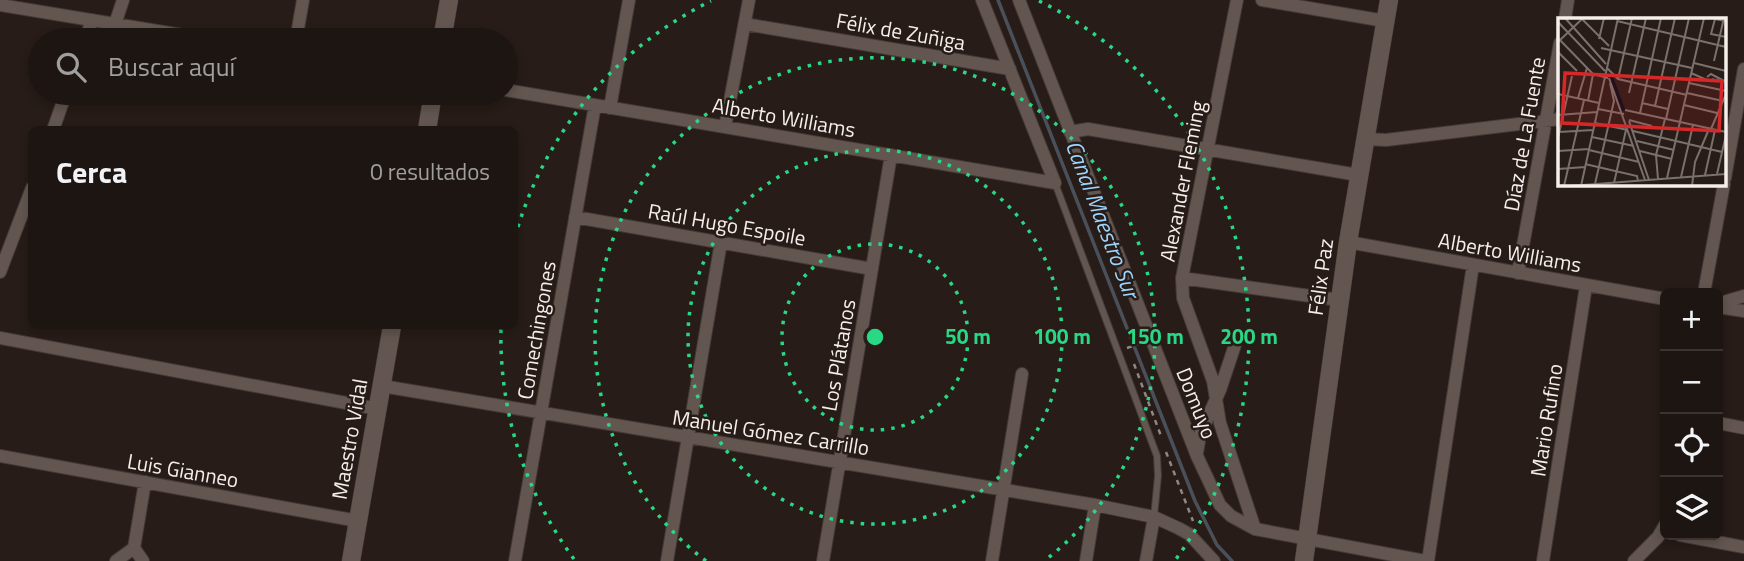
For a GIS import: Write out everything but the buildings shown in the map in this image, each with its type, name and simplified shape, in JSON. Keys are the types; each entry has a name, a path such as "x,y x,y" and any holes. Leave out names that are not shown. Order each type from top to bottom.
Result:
{"main road":[{"path":"444,28 449,0"},
{"name":"Félix Paz","path":"1304,561 1339,300 1389,0"},
{"path":"428,126 431,105"},
{"name":"Maestro Vidal","path":"351,561 392,329"}],"street":[{"path":"115,24 124,0"},
{"path":"298,28 303,0"},
{"path":"610,108 629,0"},
{"path":"725,127 749,0"},
{"path":"982,0 1055,183"},
{"name":"Domuyo","path":"1019,0 1197,456 1220,505 1231,516 1255,529"},
{"name":"Alexander Fleming","path":"1237,0 1182,278 1183,298 1213,381 1220,423 1255,529"},
{"path":"1262,0 1385,21"},
{"path":"1565,18 1568,0"},
{"path":"0,5 44,6 92,20 139,28"},
{"path":"89,28 92,20"},
{"name":"Félix de Zuñiga","path":"745,24 1010,69"},
{"name":"Díaz de La Fuente","path":"1518,273 1558,54"},
{"path":"1726,173 1742,98 1744,69"},
{"name":"Alberto Williams","path":"518,92 1055,183"},
{"path":"54,126 62,105"},
{"name":"Comechingones","path":"514,561 595,105"},
{"path":"1365,139 1386,140 1558,120"},
{"path":"1070,132 1088,128 1358,175"},
{"name":"Los Plátanos","path":"823,561 891,155"},
{"path":"1705,288 1724,186"},
{"path":"0,272 28,201"},
{"name":"Raúl Hugo Espoile","path":"575,217 872,269"},
{"path":"667,561 721,242"},
{"name":"Alberto Williams","path":"1348,242 1660,298"},
{"path":"1255,529 1427,561 1473,265"},
{"path":"1182,278 1339,300"},
{"name":"Mario Rufino","path":"1543,561 1586,285"},
{"path":"1723,304 1744,296"},
{"path":"1723,308 1744,311"},
{"path":"0,338 378,409"},
{"path":"1197,456 1200,435 1217,398 1235,345"},
{"path":"992,561 1022,374"},
{"name":"Manuel Gómez Carrillo","path":"382,386 1154,517 1189,534 1214,561"},
{"path":"1723,424 1744,428"},
{"name":"Luis Gianneo","path":"0,456 358,521"},
{"path":"143,561 134,548 145,482"},
{"path":"1086,561 1095,505"},
{"path":"1146,561 1154,517"},
{"path":"1634,561 1660,532"},
{"path":"1707,540 1744,547"},
{"path":"116,561 134,548"}],"lane":[{"path":"1055,183 1157,456 1154,517"}],"path":[{"path":"1128,347 1140,343"}],"waterway":[{"name":"Canal Maestro Sur","path":"998,0 1195,501 1217,545 1232,561"}]}
